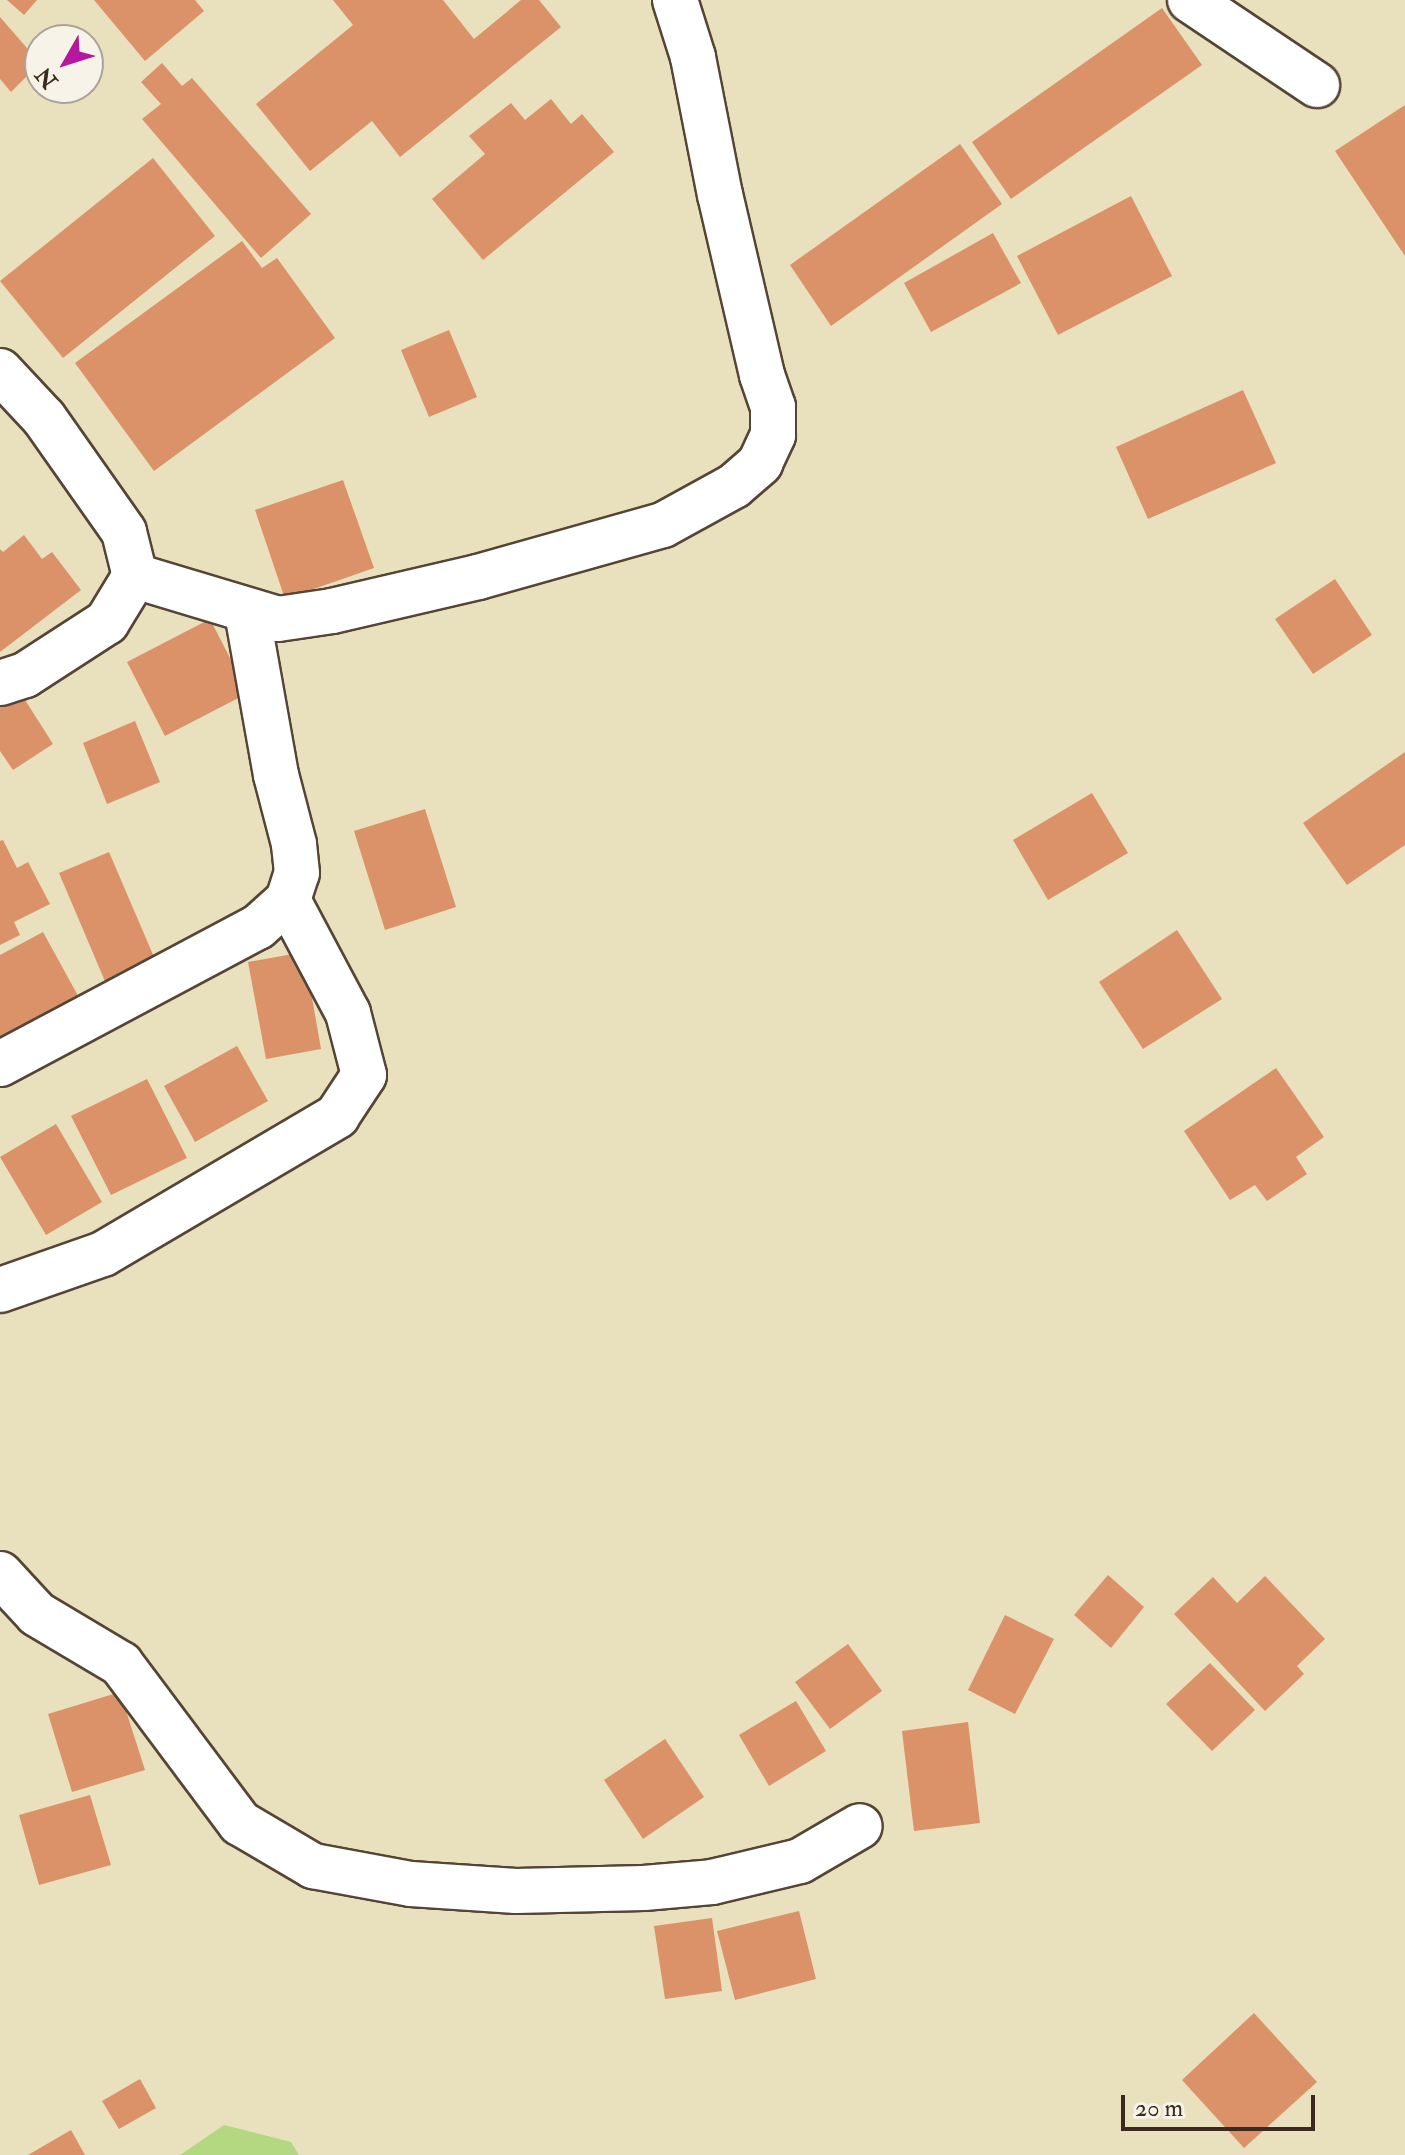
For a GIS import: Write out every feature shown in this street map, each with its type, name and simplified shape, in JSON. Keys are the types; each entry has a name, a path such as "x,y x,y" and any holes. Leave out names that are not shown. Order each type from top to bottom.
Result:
{"street":[{"path":"135,576 278,619 332,611 478,577 663,525 734,486 760,463 773,435 773,407 762,375 727,225 693,57 675,0"},
{"path":"1190,0 1317,85"},
{"path":"0,371 44,418 124,532 135,576 107,622 25,675 0,683"},
{"path":"0,1064 258,927 288,900 297,873 294,844 276,775 247,612"},
{"path":"0,1290 103,1254 337,1116 364,1075 348,1013 288,900"},
{"path":"0,1574 37,1614 121,1664 240,1823 313,1866 411,1884 516,1891 644,1888 712,1882 800,1861 860,1826"}],"green space":[{"path":"224,2125 291,2142 299,2155 180,2155"}],"building":[{"path":"7,0 37,0 24,15"},
{"path":"94,0 195,0 204,11 145,61"},
{"path":"333,0 443,0 474,39 521,0 539,0 561,27 400,157 372,121 310,171 256,104 353,25"},
{"path":"1162,8 1202,65 1011,199 972,142"},
{"path":"0,17 24,45 24,79 11,92 0,79"},
{"path":"162,63 182,86 192,78 311,214 261,258 142,119 161,104 141,82"},
{"path":"551,99 571,124 582,114 614,152 483,260 432,199 485,154 469,136 511,103 525,120"},
{"path":"1405,105 1405,256 1335,151"},
{"path":"960,144 1002,204 831,326 790,265"},
{"path":"153,158 215,236 63,358 0,281"},
{"path":"1131,196 1172,276 1058,335 1017,256"},
{"path":"993,233 1021,283 931,332 904,283"},
{"path":"242,241 262,268 277,258 335,338 154,471 75,363"},
{"path":"449,330 477,397 429,417 401,350"},
{"path":"1243,390 1276,463 1148,519 1116,447"},
{"path":"343,480 374,568 285,599 255,510"},
{"path":"24,535 42,559 52,552 81,590 0,652 0,549 3,552"},
{"path":"1335,579 1372,635 1313,674 1275,619"},
{"path":"210,619 248,693 165,736 127,662"},
{"path":"20,692 53,744 13,770 0,751 0,705"},
{"path":"135,721 160,782 107,804 83,743"},
{"path":"1405,752 1405,845 1347,885 1303,823"},
{"path":"1092,793 1128,853 1048,900 1013,840"},
{"path":"425,809 456,907 385,930 354,831"},
{"path":"3,840 17,868 28,862 50,904 14,922 20,935 0,945 0,841"},
{"path":"109,852 160,971 110,993 59,873"},
{"path":"1177,930 1222,999 1143,1049 1099,982"},
{"path":"43,932 82,1003 0,1047 0,955"},
{"path":"304,952 321,1049 266,1059 248,962"},
{"path":"237,1046 268,1101 195,1142 164,1086"},
{"path":"1276,1068 1324,1137 1296,1157 1307,1174 1267,1201 1255,1185 1230,1200 1184,1131"},
{"path":"147,1079 187,1158 111,1195 71,1116"},
{"path":"56,1124 102,1202 46,1235 0,1157"},
{"path":"1108,1575 1144,1607 1111,1648 1074,1615"},
{"path":"1265,1576 1325,1639 1297,1666 1304,1674 1265,1711 1174,1614 1213,1577 1237,1603"},
{"path":"1005,1615 1054,1639 1015,1714 968,1690"},
{"path":"848,1644 882,1691 830,1729 795,1682"},
{"path":"1210,1663 1255,1710 1212,1751 1166,1704"},
{"path":"120,1692 145,1770 72,1792 48,1714"},
{"path":"796,1701 826,1751 769,1786 739,1735"},
{"path":"968,1722 980,1823 914,1831 902,1731"},
{"path":"665,1739 704,1797 643,1839 604,1780"},
{"path":"90,1795 111,1865 39,1885 19,1815"},
{"path":"799,1911 816,1979 735,2000 717,1931"},
{"path":"712,1918 722,1991 665,1999 654,1926"},
{"path":"1254,2013 1317,2082 1244,2148 1182,2080"},
{"path":"140,2079 156,2108 119,2129 102,2101"},
{"path":"71,2130 85,2155 28,2155"}]}
